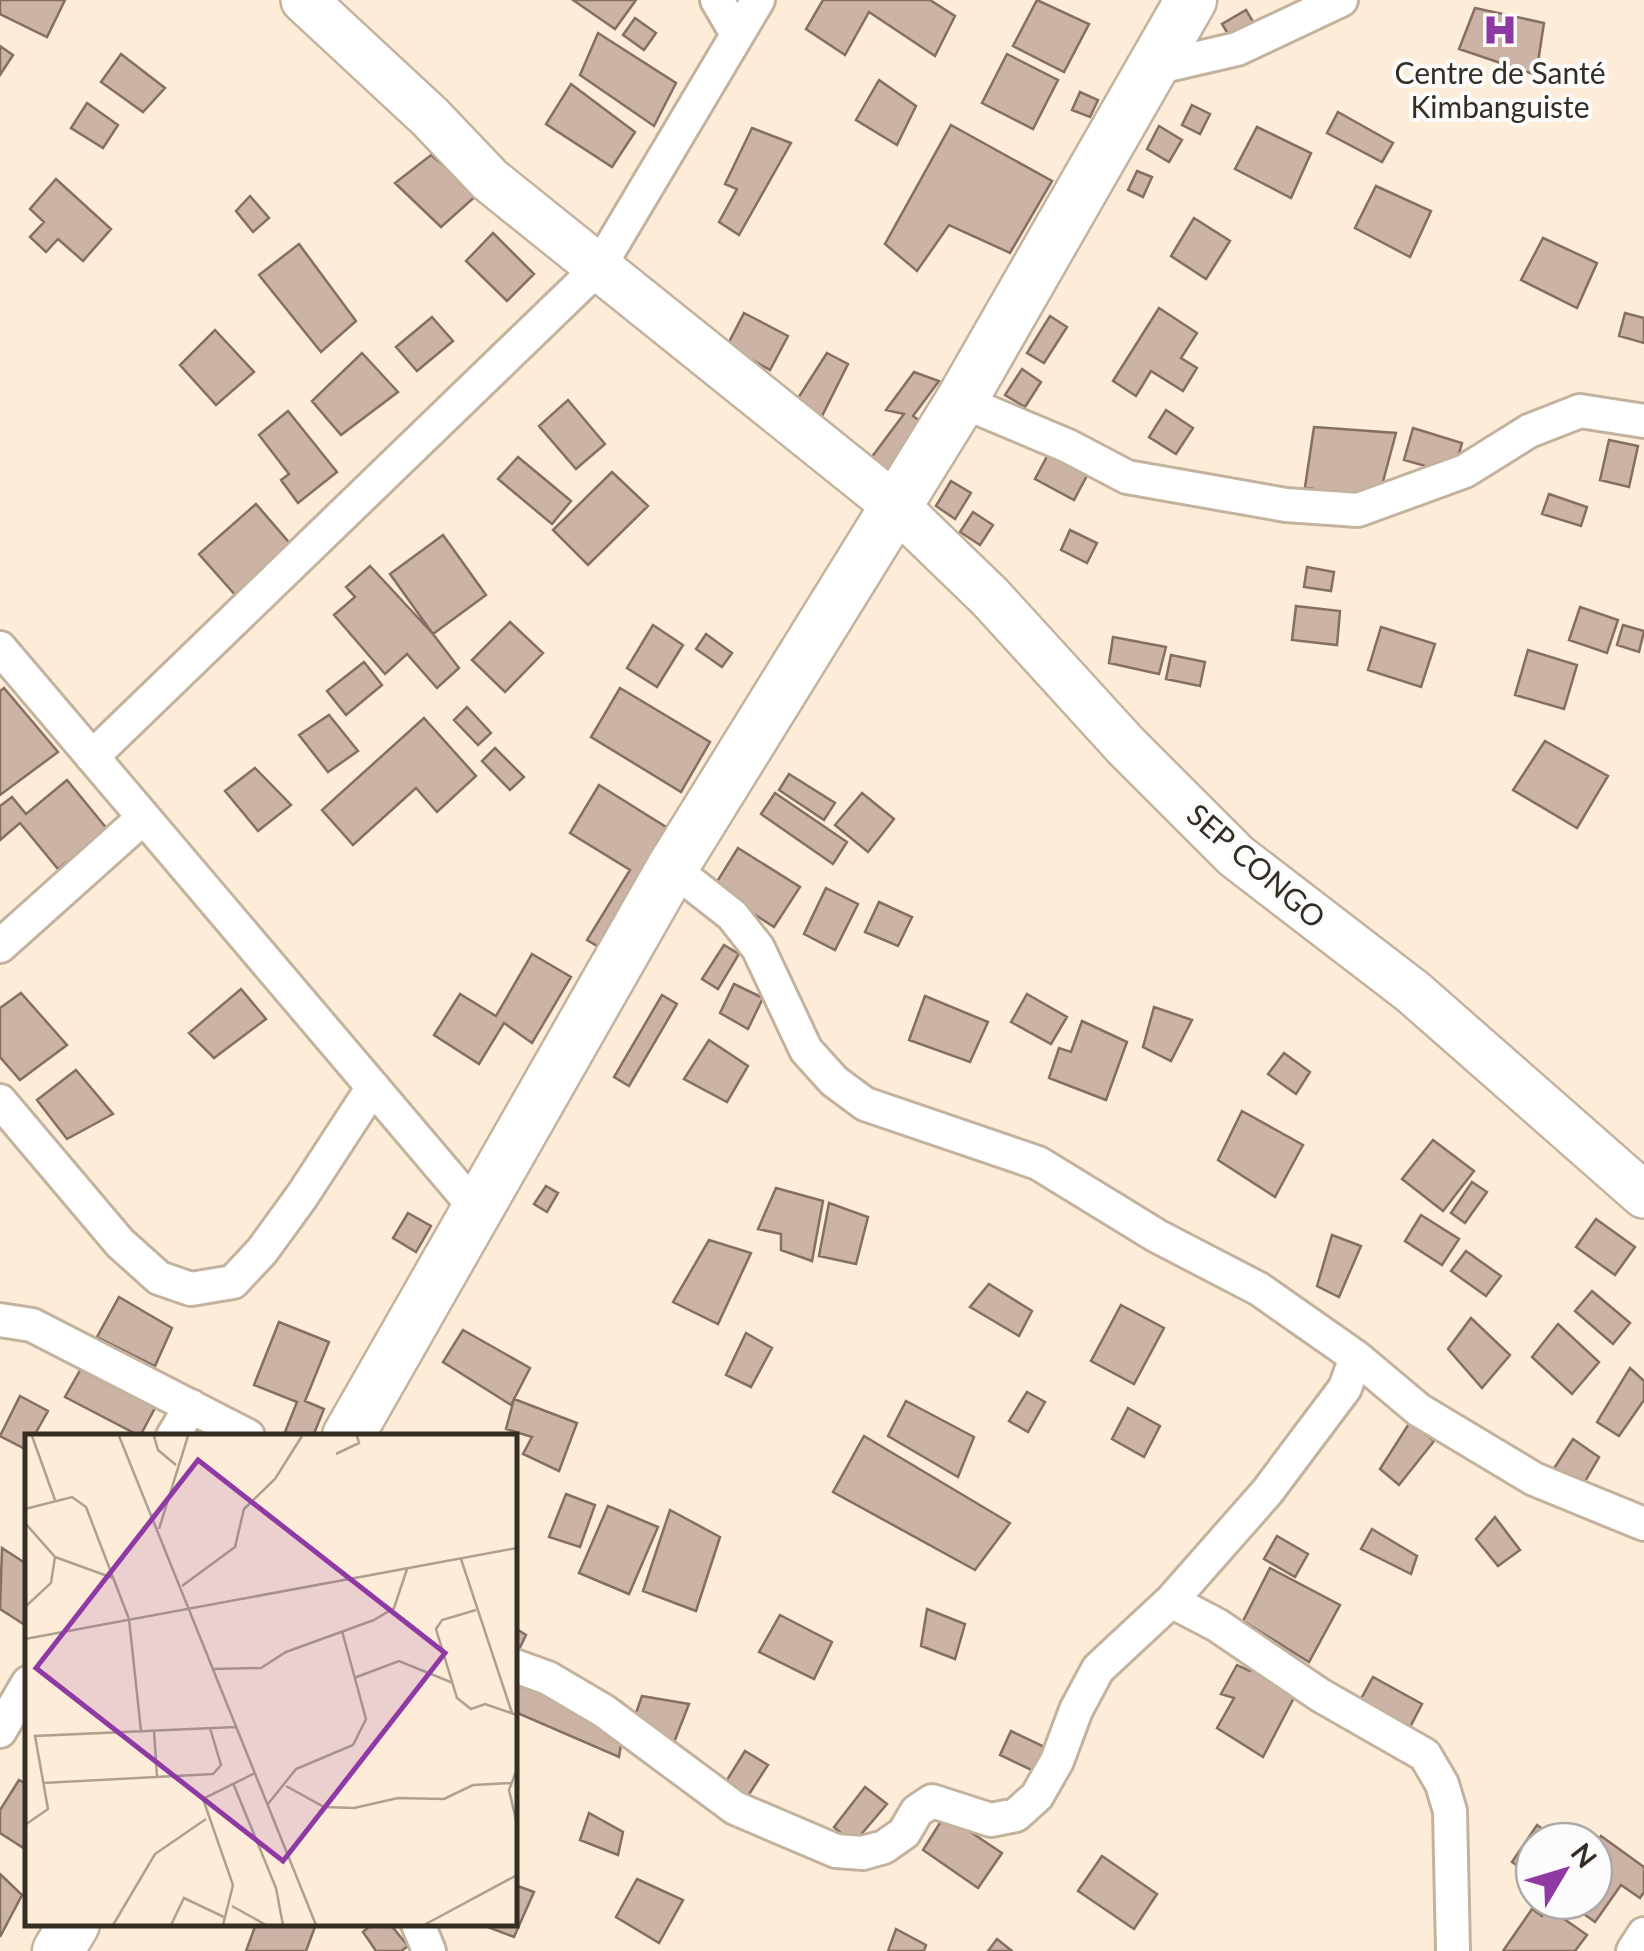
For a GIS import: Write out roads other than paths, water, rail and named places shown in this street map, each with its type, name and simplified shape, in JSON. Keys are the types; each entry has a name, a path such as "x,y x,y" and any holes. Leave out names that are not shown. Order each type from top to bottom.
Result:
{"main road":[{"path":"349,1434 672,868 961,401 1192,0"},
{"path":"58,1951 73,1926"}],"street":[{"name":"SEP CONGO","path":"304,0 490,180 897,507 990,596 1126,746 1236,856 1413,992 1644,1195"},
{"path":"717,0 738,34"},
{"path":"92,757 599,266 758,0"},
{"path":"1155,68 1237,49 1341,0"},
{"path":"961,401 1068,446 1126,477 1286,505 1358,510 1465,471 1529,431 1580,411 1644,421"},
{"path":"0,648 478,1210"},
{"path":"0,946 144,818"},
{"path":"672,868 732,915 758,948 806,1050 834,1081 865,1104 1038,1163 1157,1236 1259,1289 1356,1357 1419,1410 1534,1478 1644,1524"},
{"path":"0,1101 120,1243 159,1278 191,1289 233,1282 262,1251 373,1086"},
{"path":"0,1320 32,1325 244,1434"},
{"path":"518,1667 548,1678 604,1712 735,1808 836,1851 863,1853 884,1847 904,1834 918,1811 932,1800 992,1820 1016,1815 1037,1796 1057,1761 1076,1710 1098,1668 1171,1601 1225,1542 1345,1388 1356,1357"},
{"path":"174,1434 190,1406"},
{"path":"1171,1601 1218,1625 1320,1695 1426,1755 1442,1784 1450,1811 1453,1951"},
{"path":"0,1732 25,1688"},
{"path":"419,1926 428,1951"},
{"path":"1633,1951 1644,1934"}],"place":[{"name":"Centre de Santé Kimbanguiste","path":"1500,30"}]}
